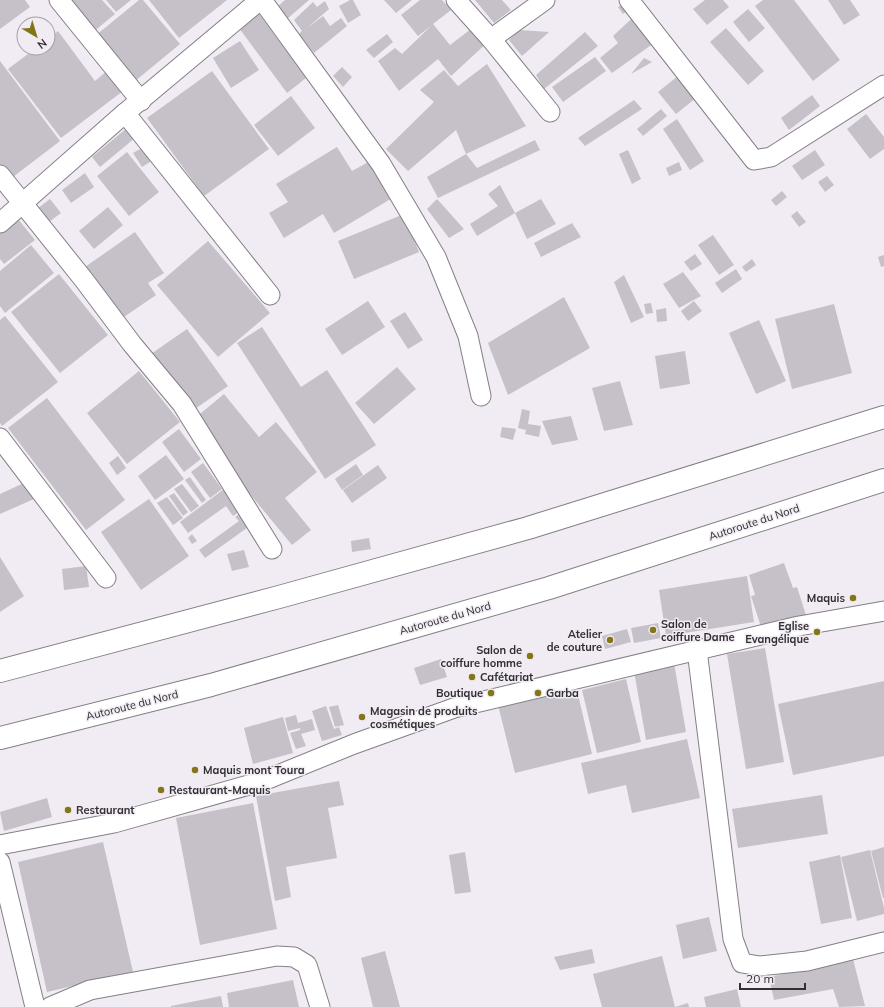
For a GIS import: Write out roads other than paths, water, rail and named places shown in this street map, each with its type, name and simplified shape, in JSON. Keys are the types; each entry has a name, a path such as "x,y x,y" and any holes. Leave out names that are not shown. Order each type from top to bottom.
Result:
{"highway":[{"path":"0,671 279,597 528,528 884,417"},
{"name":"Autoroute du Nord","path":"0,738 211,685 550,588 884,480"}],"street":[{"path":"59,0 141,100"},
{"path":"0,223 125,113 261,0 382,164 436,257 468,336 482,396"},
{"path":"456,0 492,39 550,112"},
{"path":"492,39 545,0"},
{"path":"629,0 754,160 771,157 884,85"},
{"path":"125,113 270,295"},
{"path":"0,175 84,280 132,344 182,404 272,549"},
{"path":"0,438 106,578"},
{"path":"0,845 114,823 263,781 354,744 454,708 799,626 884,611"},
{"path":"698,650 733,938 742,963 760,966 807,961 884,942"},
{"path":"0,862 35,1007"},
{"path":"50,1007 90,990 277,956 294,957 307,965 320,1007"}],"place":[{"name":"Maquis","path":"853,598"},
{"name":"Salon de coiffure Dame","path":"653,630"},
{"name":"Eglise Evangélique","path":"817,632"},
{"name":"Atelier de couture","path":"610,640"},
{"name":"Salon de coiffure homme","path":"530,656"},
{"name":"Cafétariat","path":"472,677"},
{"name":"Boutique","path":"491,693"},
{"name":"Garba","path":"538,693"},
{"name":"Magasin de produits cosmétiques","path":"362,717"},
{"name":"Maquis mont Toura","path":"195,770"},
{"name":"Restaurant-Maquis","path":"161,790"},
{"name":"Restaurant","path":"68,810"}]}
